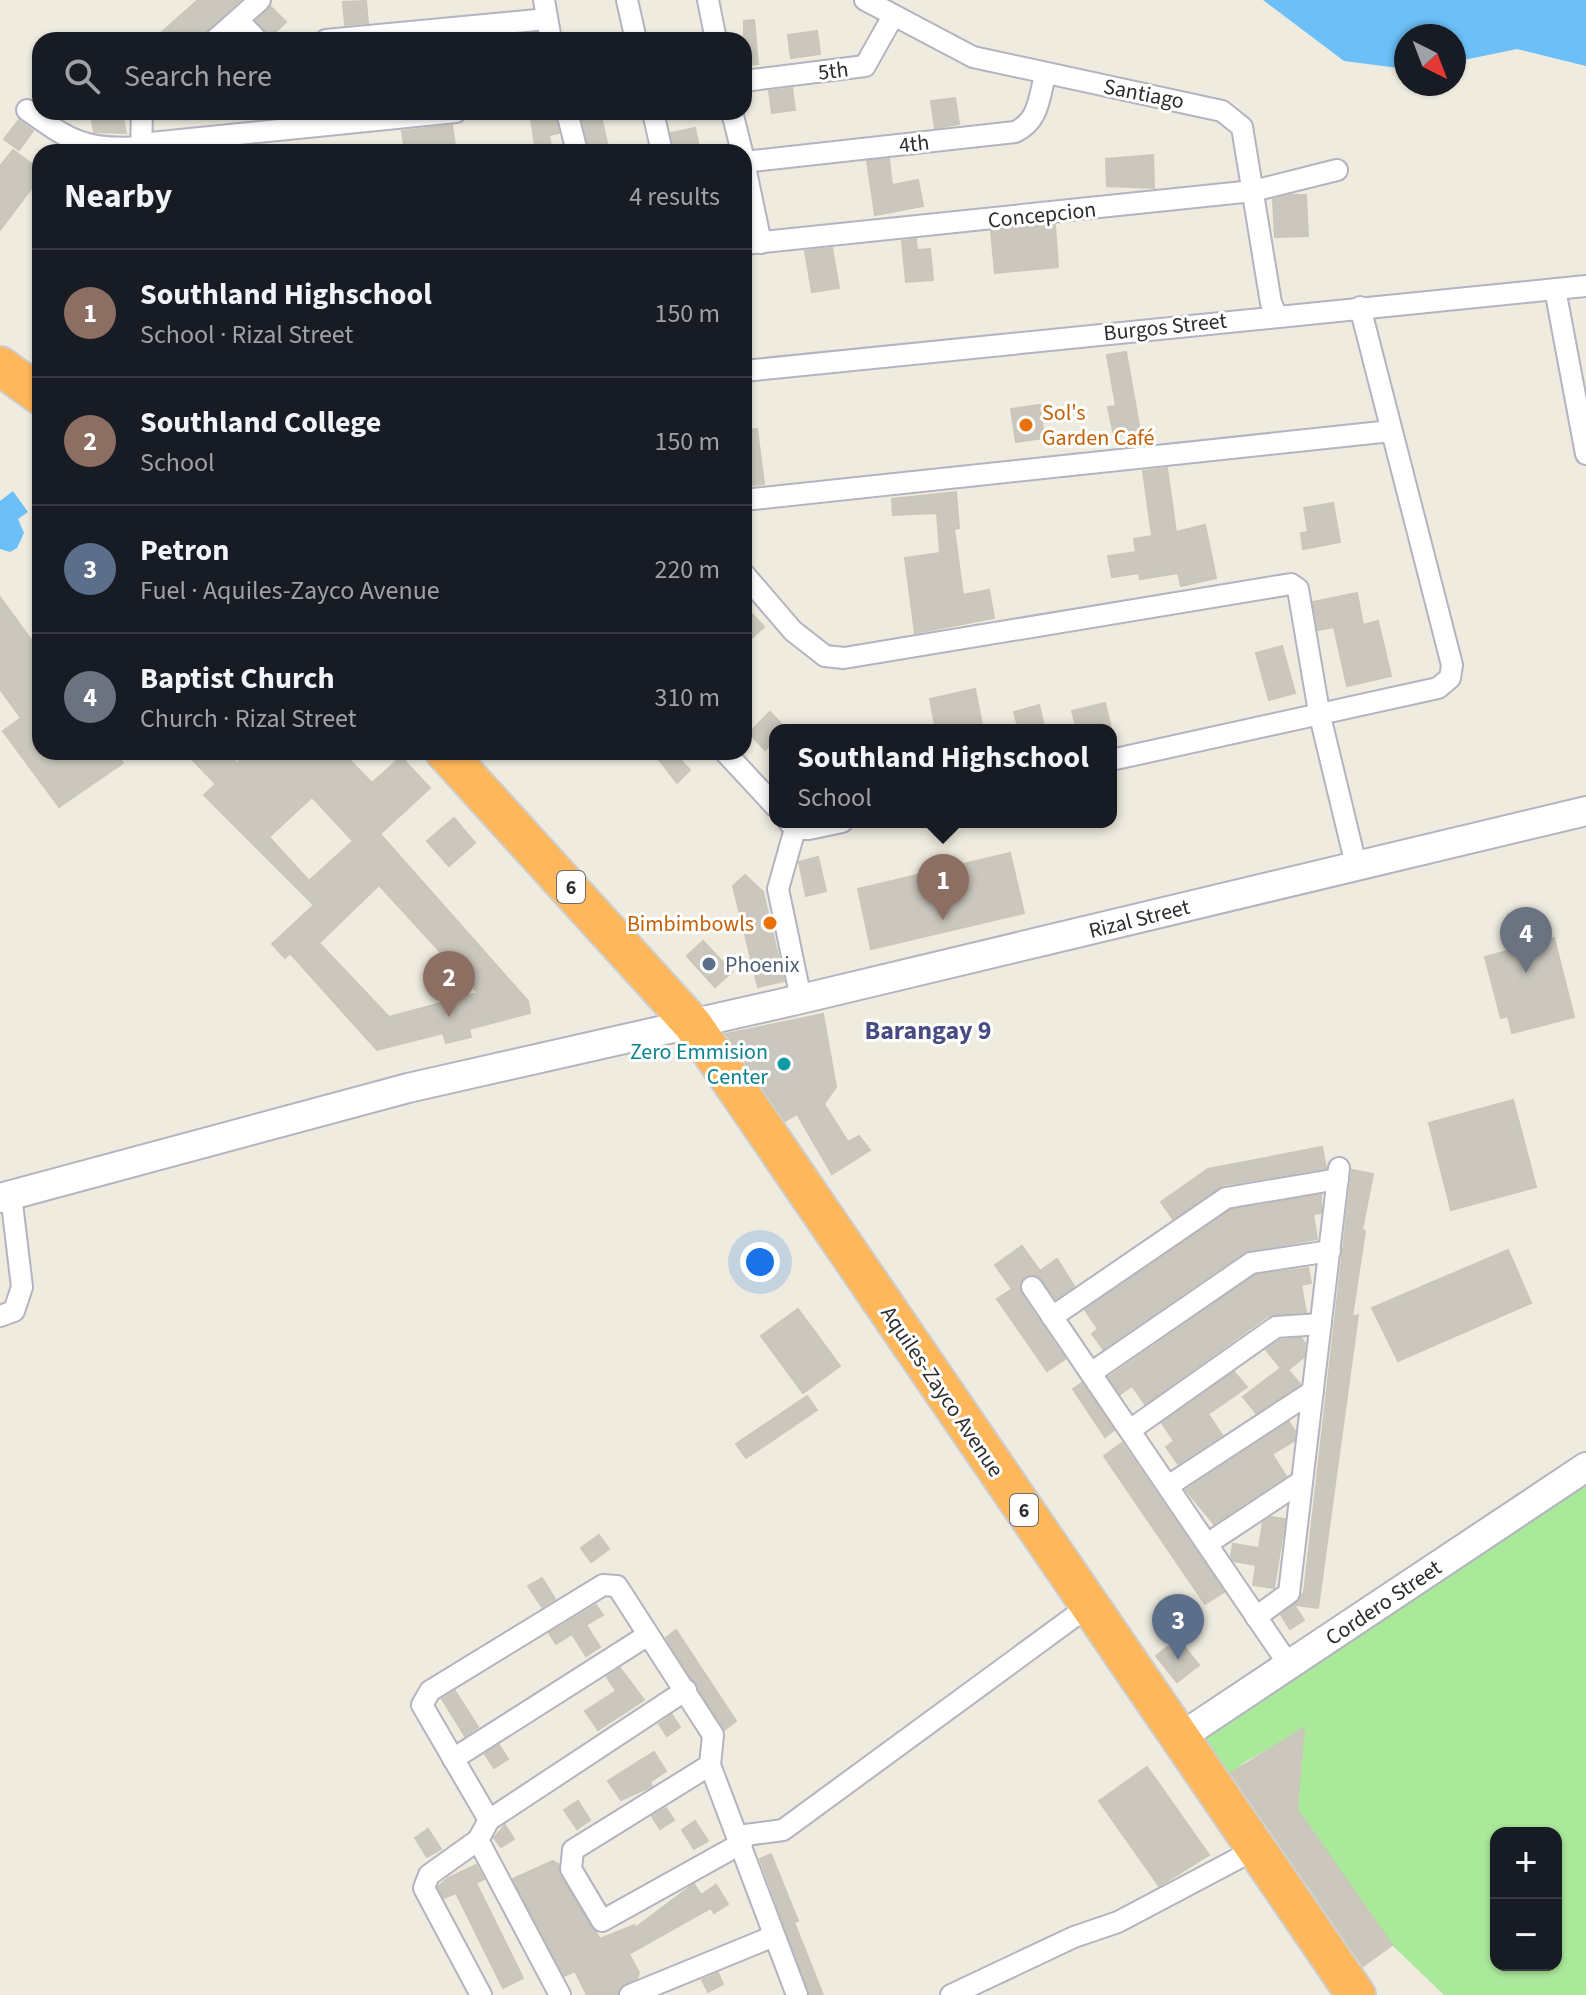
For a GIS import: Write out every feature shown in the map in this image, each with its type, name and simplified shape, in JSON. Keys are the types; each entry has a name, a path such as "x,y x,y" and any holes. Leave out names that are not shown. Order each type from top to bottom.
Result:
{"highway":[{"path":"0,366 32,389"},
{"name":"6","path":"452,760 693,1025"},
{"name":"Aquiles-Zayco Avenue","path":"693,1025 1356,1995"}],"street":[{"path":"224,32 260,0"},
{"path":"627,0 634,32"},
{"path":"708,0 714,32"},
{"name":"Santiago","path":"865,0 973,57 1222,111 1242,127 1271,303 1276,314"},
{"path":"385,32 546,10 550,32"},
{"name":"5th","path":"752,80 865,66 893,16"},
{"path":"238,20 249,32"},
{"name":"4th","path":"752,161 1015,132 1029,126 1036,114 1045,75"},
{"path":"27,110 32,113"},
{"path":"42,120 79,144"},
{"path":"141,144 142,120"},
{"path":"176,144 386,120"},
{"path":"569,120 575,144"},
{"path":"655,120 660,144"},
{"path":"734,120 740,144"},
{"name":"Concepcion","path":"753,243 1253,191 1337,170"},
{"name":"Burgos Street","path":"752,370 1276,314 1586,286"},
{"path":"1555,289 1586,454"},
{"path":"1117,759 1438,688 1450,678 1452,665 1360,307"},
{"path":"752,499 1391,431"},
{"path":"752,583 793,631 825,656 844,658 1291,584 1298,589 1319,712 1356,865"},
{"path":"732,760 769,800"},
{"name":"Rizal Street","path":"6,1196 408,1088 693,1025 1586,811"},
{"path":"791,828 778,889 801,999"},
{"path":"1052,1317 1226,1198 1339,1173 1289,1593 1256,1617"},
{"path":"0,1316 14,1311 22,1287 6,1196"},
{"path":"1091,1373 1251,1263 1330,1251"},
{"path":"1032,1287 1289,1665"},
{"path":"1130,1430 1276,1327 1321,1324"},
{"path":"1168,1486 1313,1391"},
{"name":"Cordero Street","path":"1179,1738 1586,1467"},
{"path":"1207,1544 1302,1481"},
{"path":"489,1820 422,1705 430,1691 603,1585 617,1586 713,1735 710,1765 797,1995"},
{"path":"710,1765 573,1850 571,1869 602,1921 742,1844 783,1830 1090,1605"},
{"path":"453,1759 648,1635"},
{"path":"481,1995 424,1888 429,1875 478,1840 489,1820 686,1690"},
{"path":"478,1840 560,1995"},
{"path":"951,1995 1074,1937 1118,1922 1256,1849"},
{"path":"630,1995 774,1936"}],"green space":[{"path":"1586,1480 1586,1995 1444,1995 1392,1945 1297,1809 1304,1729 1245,1762 1222,1780 1191,1739"}],"water":[{"path":"1263,0 1586,0 1586,66 1517,49 1466,60 1466,24 1394,24 1394,67 1344,61"},
{"path":"13,491 28,512 18,519 24,533 17,548 10,552 0,549 0,501"}],"building":[{"path":"198,0 240,0 206,32 162,32"},
{"path":"366,1 368,23 345,25 343,2"},
{"path":"271,7 286,22 275,32 266,32 256,21"},
{"path":"754,20 758,64 752,64 752,32 744,32 744,21"},
{"path":"817,31 820,54 791,58 788,35"},
{"path":"792,88 795,110 772,113 769,91"},
{"path":"955,98 959,124 935,128 931,101"},
{"path":"19,120 33,131 19,150 4,139"},
{"path":"123,120 126,133 94,132 92,121"},
{"path":"531,120 556,120 559,133 549,135 551,144 535,144"},
{"path":"582,120 602,120 607,144 588,144"},
{"path":"452,125 455,144 404,144 402,131"},
{"path":"695,128 698,144 673,144 671,133"},
{"path":"13,150 32,164 32,188 0,230 0,166"},
{"path":"1153,155 1154,188 1107,186 1106,159"},
{"path":"889,159 892,185 918,180 923,206 875,215 867,161"},
{"path":"1306,195 1308,236 1275,237 1273,199"},
{"path":"1055,225 1058,267 995,273 991,231"},
{"path":"916,239 917,250 930,249 933,280 906,282 902,241"},
{"path":"832,248 839,288 812,292 805,251"},
{"path":"1126,352 1140,431 1114,436 1108,407 1116,406 1107,355"},
{"path":"1040,405 1044,438 1016,442 1011,409"},
{"path":"757,429 764,484 752,485 752,430"},
{"path":"1167,468 1176,532 1205,525 1216,578 1181,586 1178,573 1140,579 1139,573 1112,577 1108,556 1136,552 1134,539 1152,536 1143,471"},
{"path":"956,492 959,528 954,529 963,595 989,590 994,618 915,633 905,558 940,553 937,513 893,515 892,499"},
{"path":"1333,503 1340,542 1303,549 1301,533 1308,532 1304,508"},
{"path":"1357,593 1363,625 1378,621 1391,676 1347,686 1334,627 1318,630 1313,602"},
{"path":"0,597 32,641 32,760 121,760 123,763 59,807 3,731 21,718 0,689"},
{"path":"752,614 764,627 752,638"},
{"path":"1282,646 1295,693 1269,700 1256,653"},
{"path":"975,689 982,724 935,724 930,699"},
{"path":"1105,703 1110,724 1075,724 1072,711"},
{"path":"1039,705 1044,724 1017,724 1014,712"},
{"path":"770,712 781,724 769,724 769,746 765,750 752,736 752,730"},
{"path":"193,760 234,760 237,763 240,760 350,760 372,783 398,760 404,760 430,788 380,834 528,1001 530,1013 469,1029 471,1037 446,1043 443,1033 377,1050 290,953 285,958 272,944 314,905 204,795 216,784","holes":["312,797 353,841 309,881 269,837","379,885 478,993 389,1017 319,943"]},
{"path":"659,760 681,760 690,770 677,783"},
{"path":"454,818 475,843 449,866 427,841"},
{"path":"1010,853 1024,913 871,949 858,889"},
{"path":"818,857 826,891 806,896 799,862"},
{"path":"745,875 763,892 784,981 758,987 733,886"},
{"path":"1554,938 1574,1017 1512,1033 1508,1016 1501,1018 1485,957"},
{"name":"Phoenix","path":"703,941 732,972 715,987 687,956"},
{"name":"Zero Emmision Center","path":"823,1014 836,1087 824,1104 848,1142 859,1136 870,1150 832,1174 797,1114 785,1121 726,1034"},
{"path":"1513,1100 1536,1187 1451,1210 1429,1123"},
{"path":"1322,1147 1326,1168 1223,1185 1173,1219 1161,1202 1208,1169"},
{"path":"1352,1170 1373,1174 1362,1230 1365,1231 1352,1317 1358,1315 1318,1608 1295,1605 1304,1592"},
{"path":"1321,1195 1321,1213 1313,1214 1317,1239 1244,1252 1103,1349 1092,1334 1098,1329 1085,1310 1231,1210"},
{"path":"1022,1246 1040,1271 1057,1259 1074,1286 1056,1299 1037,1275 1025,1276 1020,1282 1021,1294 1065,1359 1047,1371 997,1299 1012,1289 995,1265"},
{"path":"1508,1250 1531,1303 1398,1361 1372,1308"},
{"path":"1308,1268 1311,1283 1301,1285 1306,1312 1268,1316 1145,1404 1132,1386 1120,1394 1109,1377 1256,1275"},
{"path":"798,1309 840,1366 803,1393 761,1336"},
{"path":"1301,1338 1305,1343 1304,1357 1288,1370 1300,1384 1256,1413 1243,1397 1281,1368 1266,1350 1280,1340"},
{"path":"1234,1372 1247,1387 1208,1414 1222,1435 1178,1464 1166,1447 1174,1441 1162,1423"},
{"path":"1082,1383 1114,1430 1105,1437 1073,1389"},
{"path":"807,1396 817,1410 746,1458 736,1444"},
{"path":"1289,1422 1295,1431 1294,1441 1272,1454 1286,1476 1214,1524 1186,1490"},
{"path":"1122,1443 1224,1592 1205,1604 1104,1456"},
{"path":"1271,1517 1285,1519 1274,1588 1253,1585 1256,1565 1234,1561 1231,1556 1233,1544 1259,1548 1263,1522"},
{"path":"599,1535 609,1549 591,1562 581,1548"},
{"path":"542,1578 555,1599 542,1607 528,1586"},
{"path":"596,1605 603,1615 586,1625 600,1647 586,1656 572,1634 556,1644 549,1633"},
{"path":"1294,1605 1304,1620 1290,1629 1281,1615"},
{"path":"676,1630 736,1721 724,1730 666,1638"},
{"path":"1178,1639 1199,1665 1177,1682 1156,1656"},
{"path":"620,1668 644,1700 598,1730 585,1711 616,1691 607,1677"},
{"path":"455,1691 478,1727 465,1736 442,1699"},
{"path":"672,1715 680,1727 667,1736 659,1724"},
{"path":"1304,1728 1297,1809 1392,1945 1363,1966 1231,1773"},
{"path":"499,1745 508,1759 494,1768 485,1754"},
{"path":"654,1752 666,1771 650,1782 652,1786 621,1800 608,1781"},
{"path":"1147,1767 1209,1855 1159,1886 1099,1801"},
{"path":"578,1801 590,1820 577,1829 564,1810"},
{"path":"666,1808 674,1820 660,1829 652,1816"},
{"path":"695,1821 708,1841 694,1849 682,1830"},
{"path":"505,1825 514,1839 501,1847 494,1838"},
{"path":"428,1829 441,1849 427,1857 415,1838"},
{"path":"771,1854 823,1995 810,1995 760,1859"},
{"path":"553,1861 558,1864 560,1876 600,1939 634,1925 635,1928 694,1884 701,1895 716,1885 728,1904 714,1913 711,1908 629,1954 639,1973 637,1978 620,1986 617,1995 587,1995 575,1971 564,1976 513,1879"},
{"path":"476,1865 484,1879 476,1883 523,1978 503,1988 456,1893 444,1898 438,1887 448,1878"},
{"path":"718,1973 723,1984 708,1992 702,1980"}],"place":[{"name":"Sol's Garden Café","path":"1026,425"},
{"name":"Southland Highschool","path":"943,920"},
{"name":"Bimbimbowls","path":"770,923"},
{"name":"Phoenix","path":"709,964"},
{"name":"Baptist Church","path":"1526,973"},
{"name":"Southland College","path":"449,1017"},
{"name":"Zero Emmision Center","path":"784,1064"},
{"name":"Petron","path":"1178,1660"}],"district":[{"name":"Barangay 9","path":"928,1030"}]}
